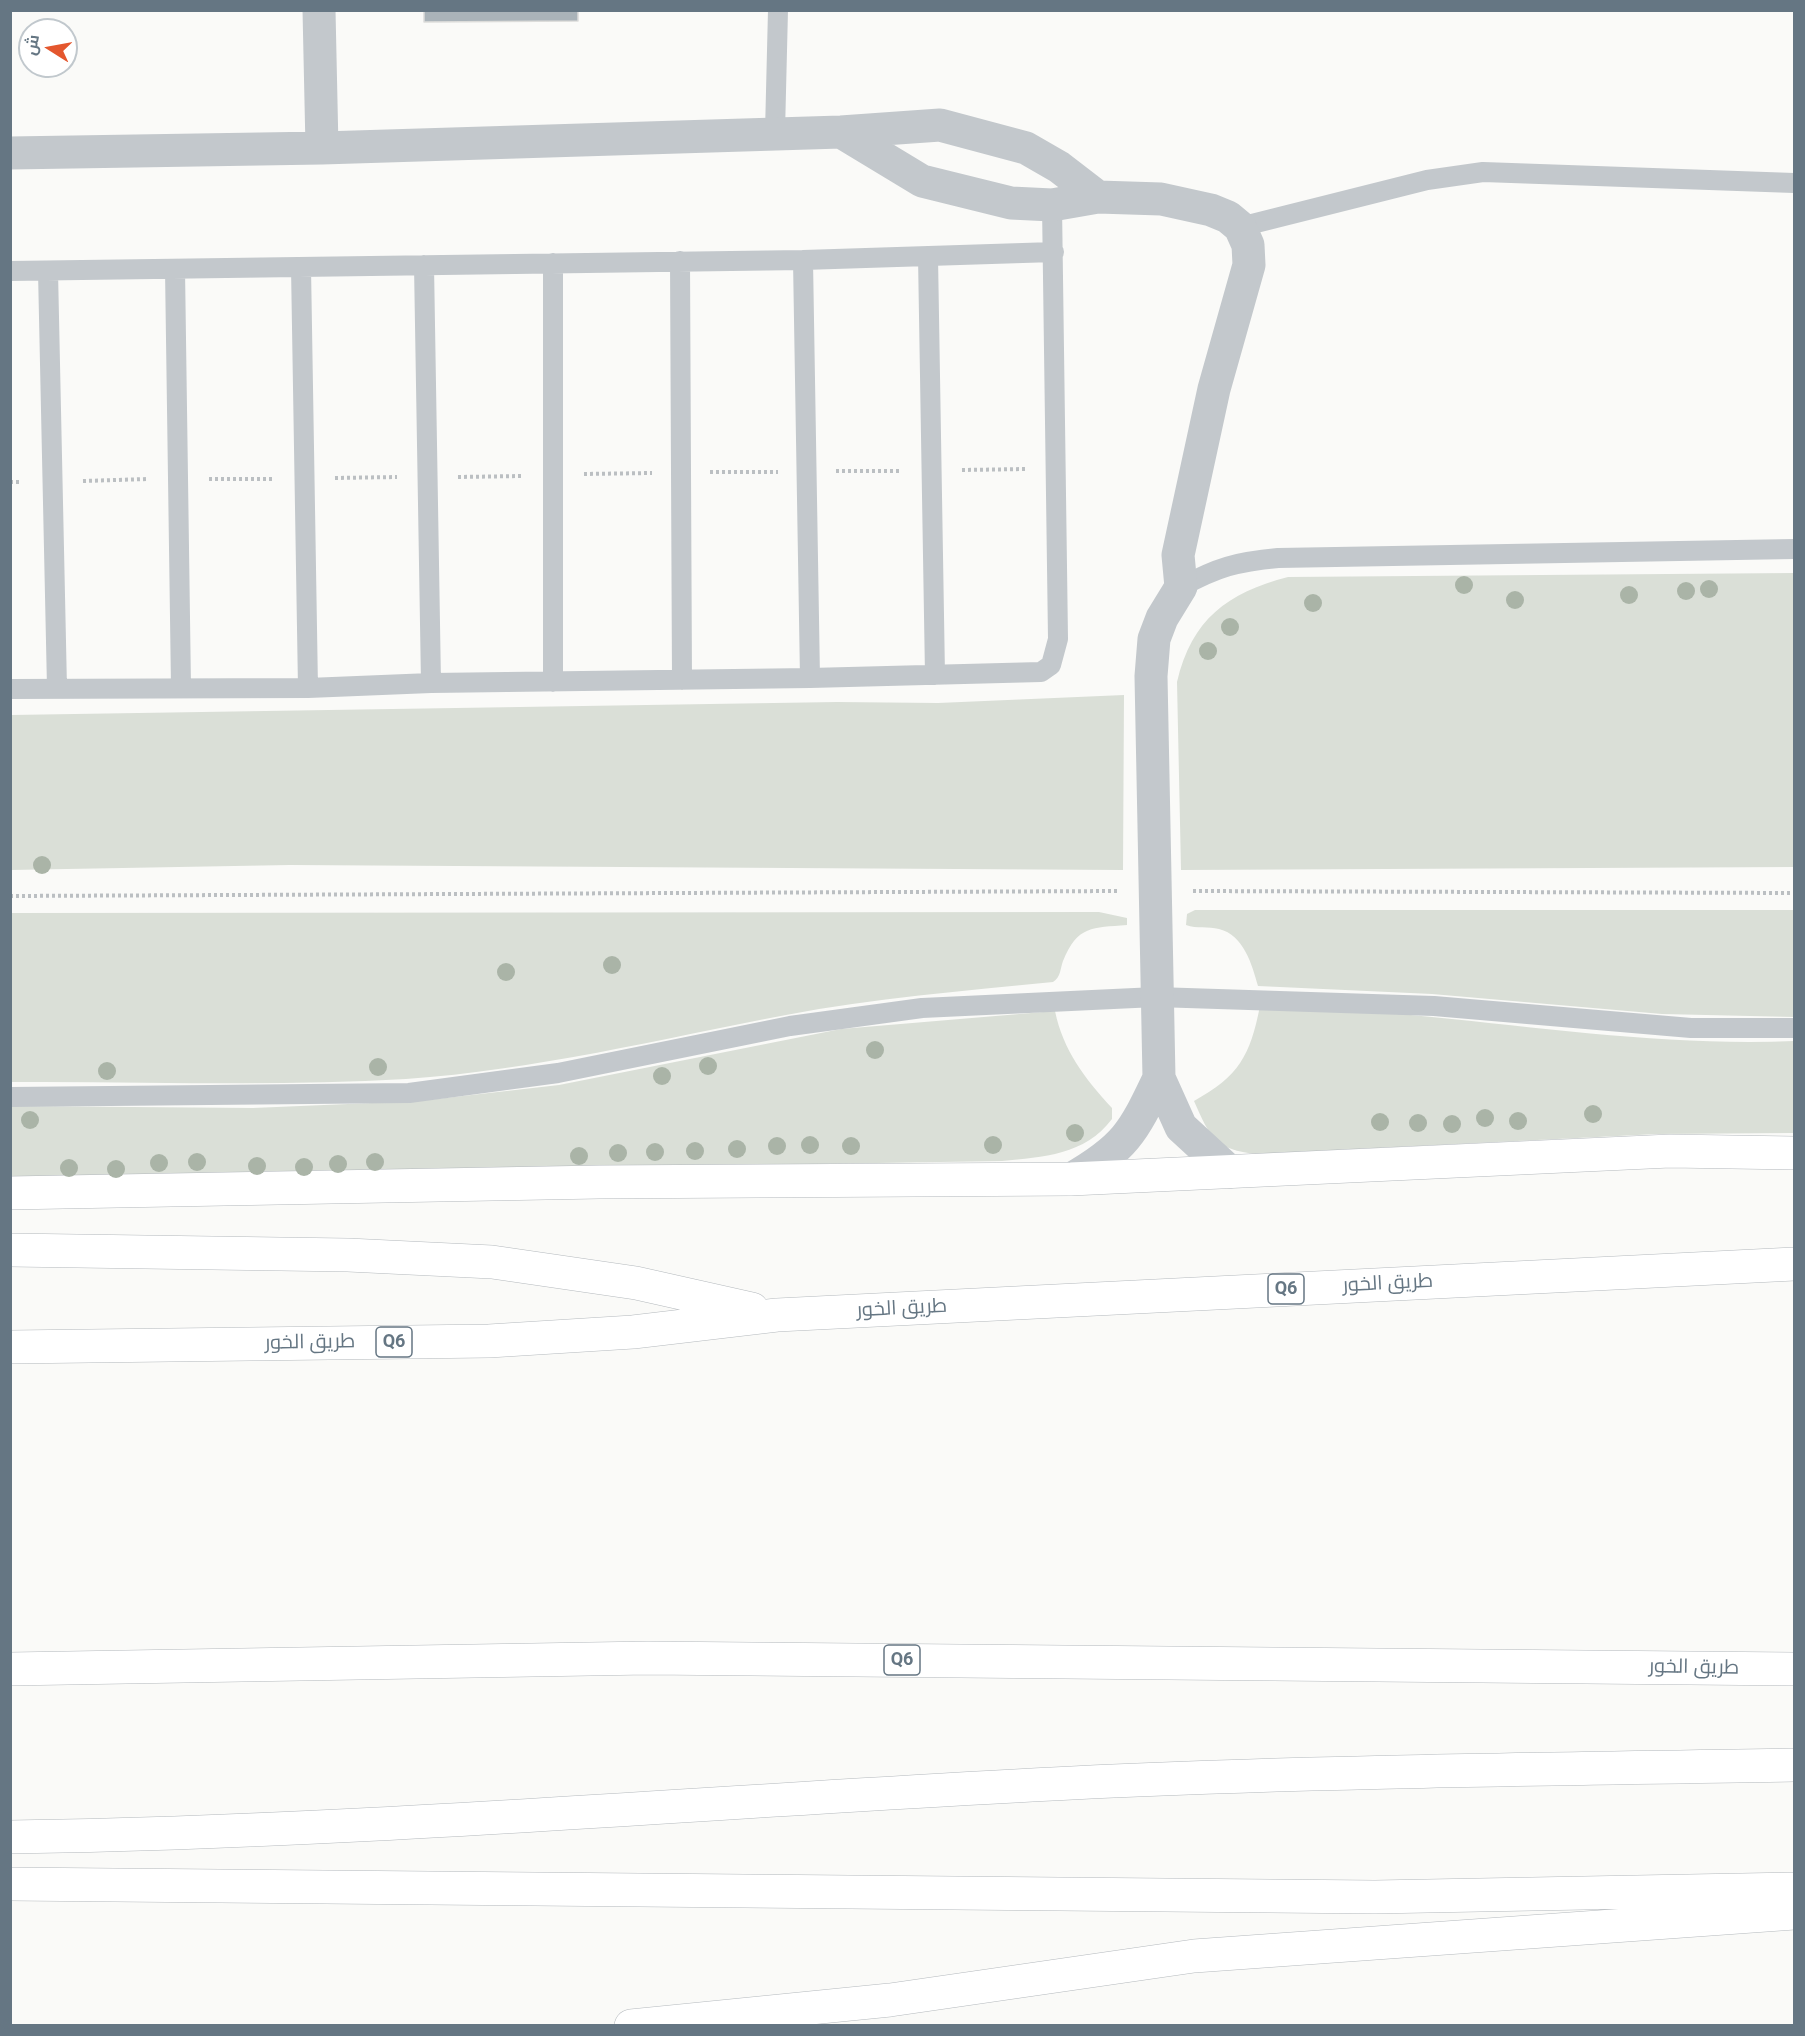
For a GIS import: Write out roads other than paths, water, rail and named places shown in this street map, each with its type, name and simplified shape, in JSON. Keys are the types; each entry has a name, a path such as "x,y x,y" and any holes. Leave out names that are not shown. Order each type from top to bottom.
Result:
{"highway":[{"path":"10,1193 588,1182 1071,1179 1670,1151 1794,1153"},
{"path":"10,1250 348,1255 492,1262 636,1283 777,1315"},
{"name":"طريق الخور","path":"10,1347 489,1341 633,1332 777,1315 1794,1264"},
{"name":"طريق الخور","path":"10,1669 648,1658 1794,1669"},
{"path":"10,1837 117,1836 472,1820 1113,1781 1794,1765"},
{"path":"10,1884 1363,1897 1794,1889"},
{"path":"631,2025 890,2000 1194,1956 1794,1913"}],"street":[{"path":"320,10 322,148"},
{"path":"10,153 322,148 775,132 841,132 940,126 1026,148 1059,167 1098,197"},
{"path":"841,132 922,181 1011,203 1052,205 1098,197 1161,199 1211,210 1228,217 1240,227 1248,245 1250,265 1214,389 1178,555 1181,587 1162,618 1154,639 1151,676 1159,1078 1181,1127 1230,1172"},
{"path":"1071,1179 1106,1160 1126,1140 1159,1078"}],"lane":[{"path":"775,132 778,10"},
{"path":"1240,227 1427,180 1483,172 1794,183"},
{"path":"10,689 308,688 431,683 810,678 1041,672 1051,665 1056,656 1058,639 1052,205"},
{"path":"10,271 803,260 1054,252"},
{"path":"928,256 935,675"},
{"path":"803,260 810,678"},
{"path":"680,261 682,680"},
{"path":"553,263 554,682"},
{"path":"424,265 431,683"},
{"path":"301,267 308,688"},
{"path":"175,269 181,687"},
{"path":"48,271 57,688"},
{"path":"1181,587 1214,569 1240,562 1278,558 1794,549"},
{"path":"10,1097 409,1093 558,1073 790,1026 922,1008 1156,997 1434,1006 1691,1028 1794,1028"}]}
